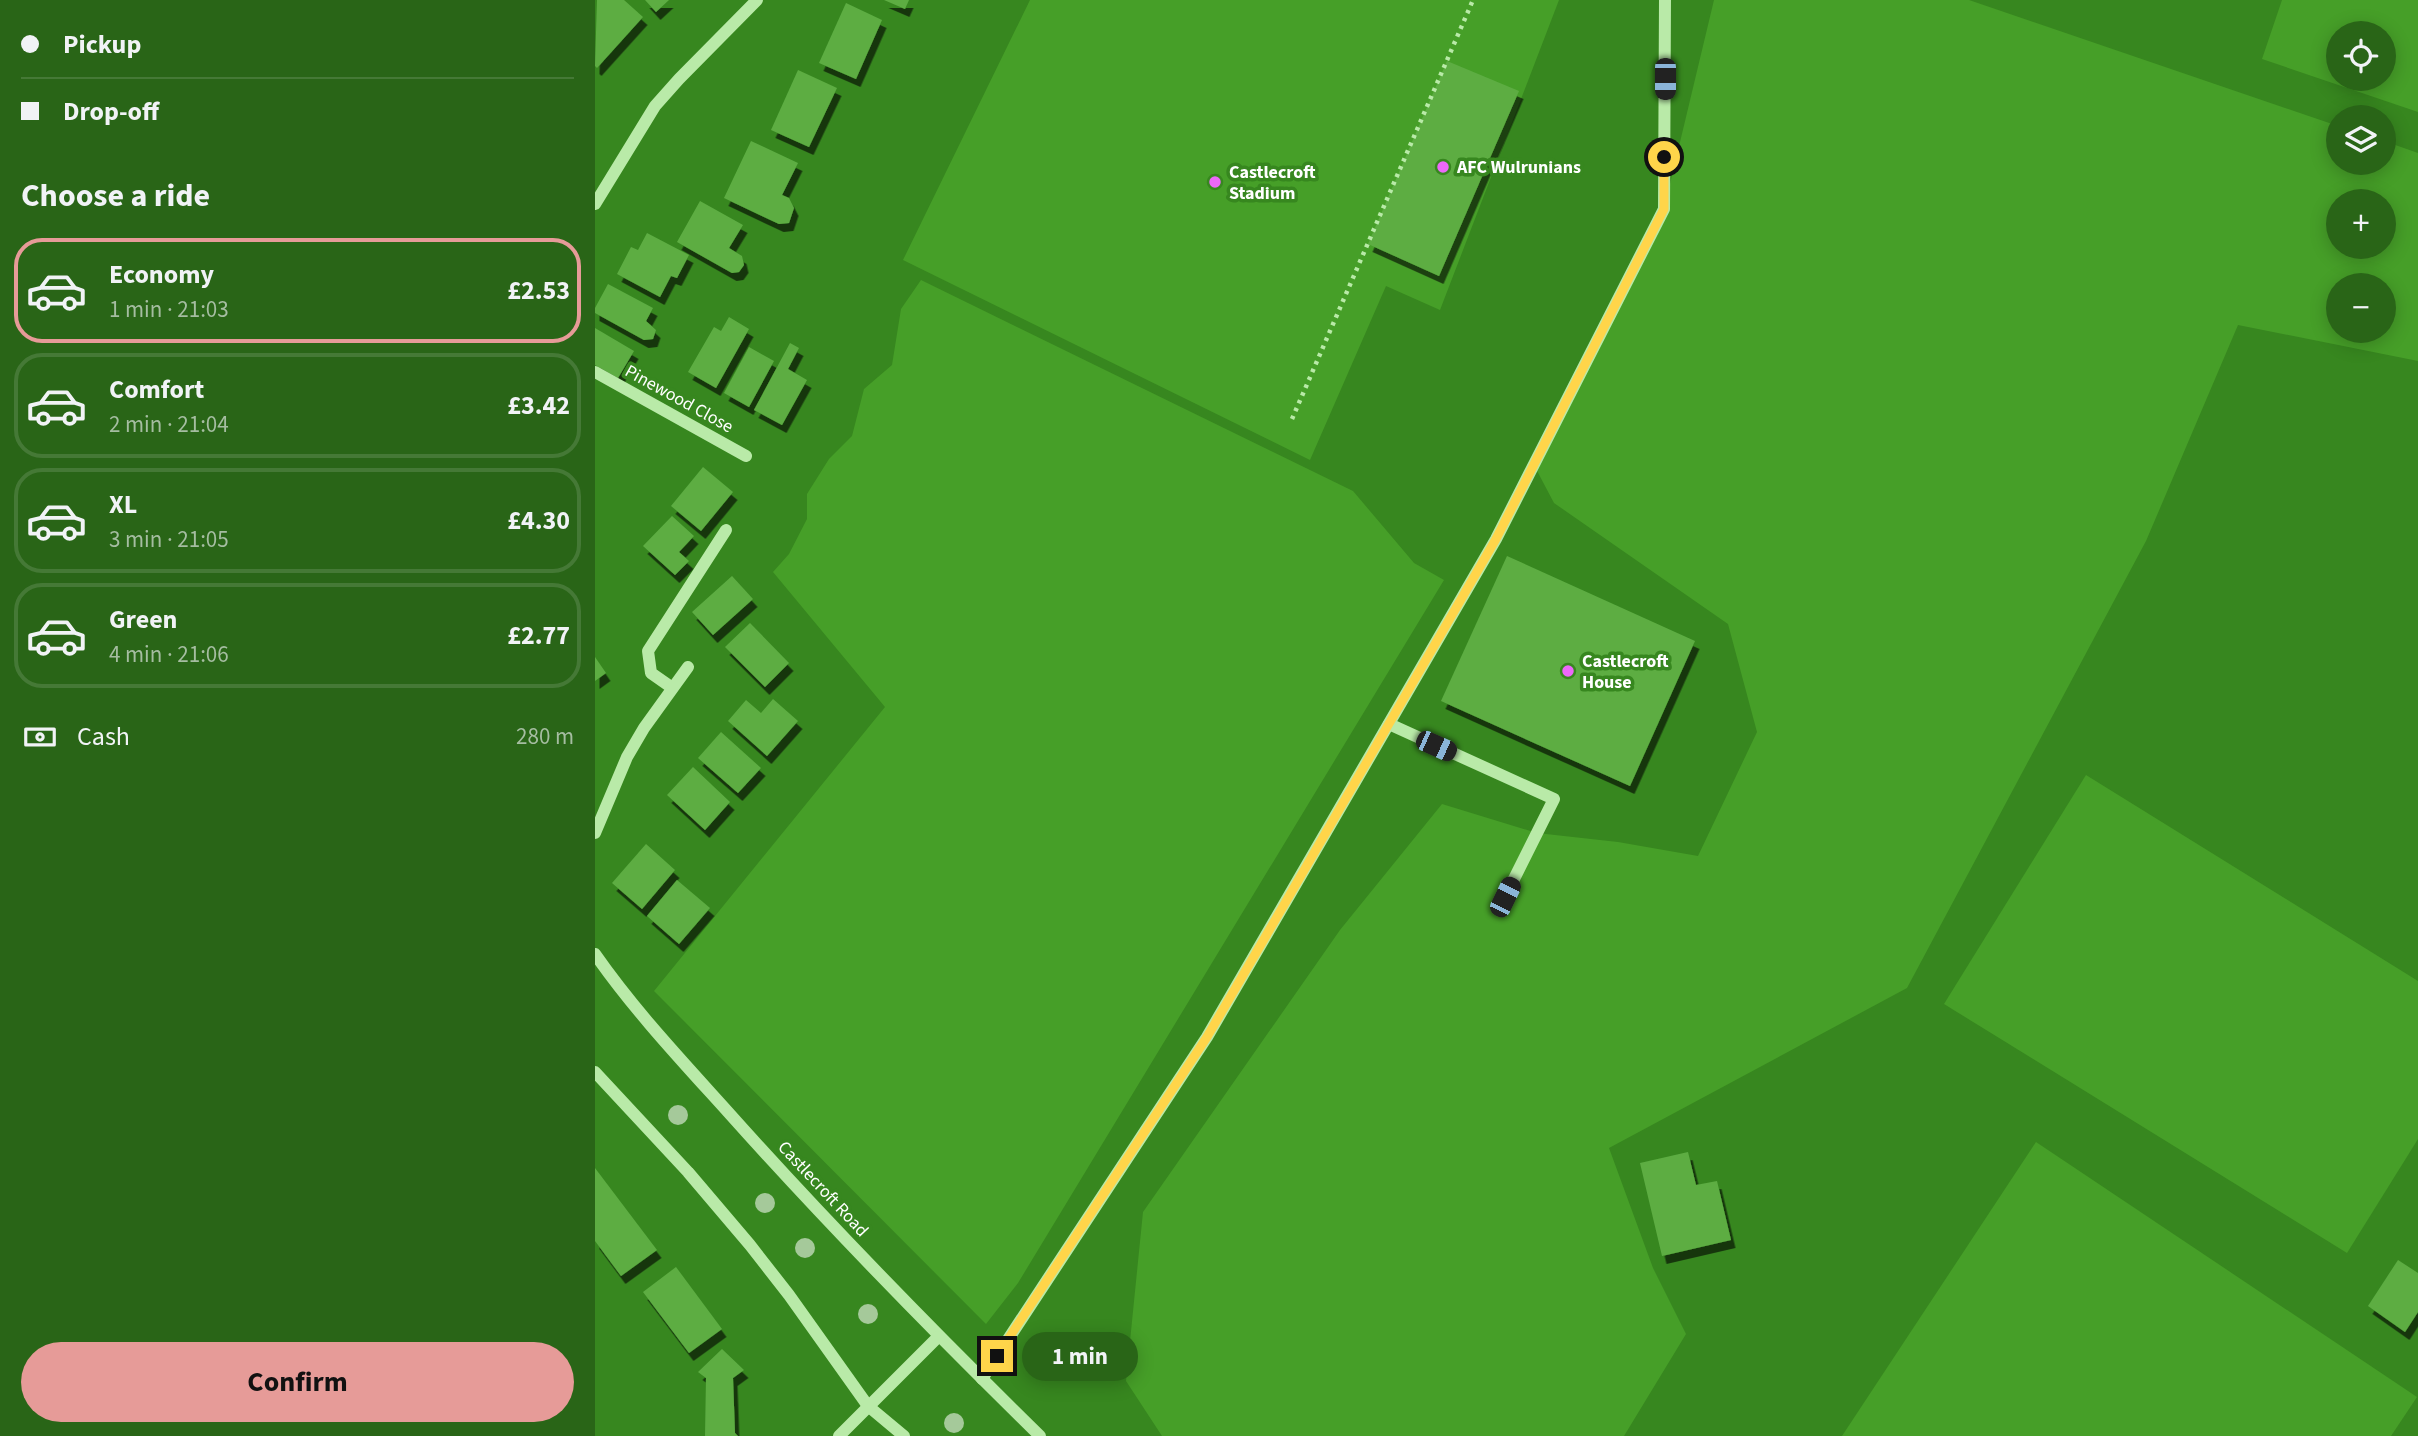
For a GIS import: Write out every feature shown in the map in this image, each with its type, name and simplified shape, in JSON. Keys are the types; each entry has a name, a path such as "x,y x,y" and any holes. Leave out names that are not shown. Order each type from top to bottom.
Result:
{"street":[{"path":"595,204 655,106 757,0"},
{"path":"982,1379 1207,1037 1496,539 1664,209 1665,0"},
{"name":"Pinewood Close","path":"595,372 746,456"},
{"path":"671,687 651,673 648,651 726,530"},
{"path":"595,833 627,757 671,687 688,667"},
{"path":"1389,724 1553,799 1505,897"},
{"name":"Castlecroft Road","path":"595,954 669,1046 770,1159 939,1337 1040,1436"},
{"path":"595,1072 688,1172 750,1245 868,1406 904,1436"},
{"path":"839,1436 939,1337"}],"path":[{"path":"1292,419 1473,0"}],"green space":[{"name":"Castlecroft Stadium","path":"1030,0 1559,0 1440,310 1386,286 1310,460 903,260"},
{"path":"1714,0 1969,0 2326,122 2326,175 2396,175 2396,145 2418,153 2418,361 2328,343 2396,343 2396,273 2326,273 2326,343 2238,325 2146,541 1907,988 1609,1148 1653,1268 1686,1334 1624,1436 1162,1436 1126,1381 1143,1212 1340,930 1442,804 1537,833 1618,842 1698,856 1757,732 1728,624 1554,503 1535,467 1664,209"},
{"path":"2282,0 2418,0 2418,112 2356,91 2396,91 2396,21 2326,21 2326,81 2262,59"},
{"path":"921,280 1353,491 1414,563 1444,580 1018,1283 986,1324 654,991 885,707 773,572 789,554 807,519 807,494 829,459 852,436 864,389 892,365 901,309"},
{"path":"2086,775 2418,981 2418,1139 2347,1253 1944,1004"},
{"path":"2036,1142 2417,1397 2391,1436 1842,1436"}],"building":[{"path":"597,0 624,0 643,17 597,68 595,66"},
{"path":"645,0 669,0 656,12"},
{"path":"884,0 909,0 905,9"},
{"path":"846,3 882,20 856,79 819,63"},
{"name":"AFC Wulrunians","path":"1447,61 1519,91 1439,276 1368,244"},
{"path":"798,70 837,88 809,147 771,130"},
{"path":"751,141 798,163 782,195 789,198 794,208 789,223 779,224 724,198"},
{"path":"700,201 743,225 729,248 742,256 744,265 739,272 732,273 677,242"},
{"path":"647,233 689,255 677,278 671,276 660,297 617,274 631,247 638,250"},
{"path":"608,284 653,308 646,321 656,330 653,339 644,340 595,313"},
{"path":"729,317 749,329 716,388 688,372 714,327 721,331"},
{"path":"595,328 634,351 618,378 595,365"},
{"path":"790,343 799,348 788,369 807,380 782,425 754,410"},
{"path":"749,347 774,361 749,407 724,393"},
{"path":"703,467 733,492 701,531 671,506"},
{"path":"672,516 694,536 679,552 689,561 675,575 643,546"},
{"name":"Castlecroft House","path":"1507,556 1695,641 1630,786 1441,701"},
{"path":"732,576 753,599 713,635 692,612"},
{"path":"750,623 789,663 765,687 725,647"},
{"path":"595,657 606,673 595,681"},
{"path":"773,699 798,721 767,756 728,721 746,700 761,713"},
{"path":"721,732 761,768 738,793 698,758"},
{"path":"693,767 730,802 705,830 667,795"},
{"path":"646,844 675,870 642,909 612,883"},
{"path":"677,880 710,908 679,944 647,916"},
{"path":"1688,1152 1696,1185 1717,1181 1731,1240 1662,1256 1640,1163"},
{"path":"595,1168 657,1250 621,1276 595,1241"},
{"path":"2398,1260 2418,1273 2418,1312 2405,1332 2368,1306"},
{"path":"676,1267 722,1329 689,1353 643,1292"},
{"path":"722,1349 744,1370 733,1378 735,1433 738,1436 705,1436 706,1378 698,1372"}],"place":[{"name":"AFC Wulrunians","path":"1443,167"},
{"name":"Castlecroft Stadium","path":"1215,182"},
{"name":"Castlecroft House","path":"1568,671"}],"route":[{"path":"997,1356 1207,1037 1496,539 1664,209 1664,157"}]}
